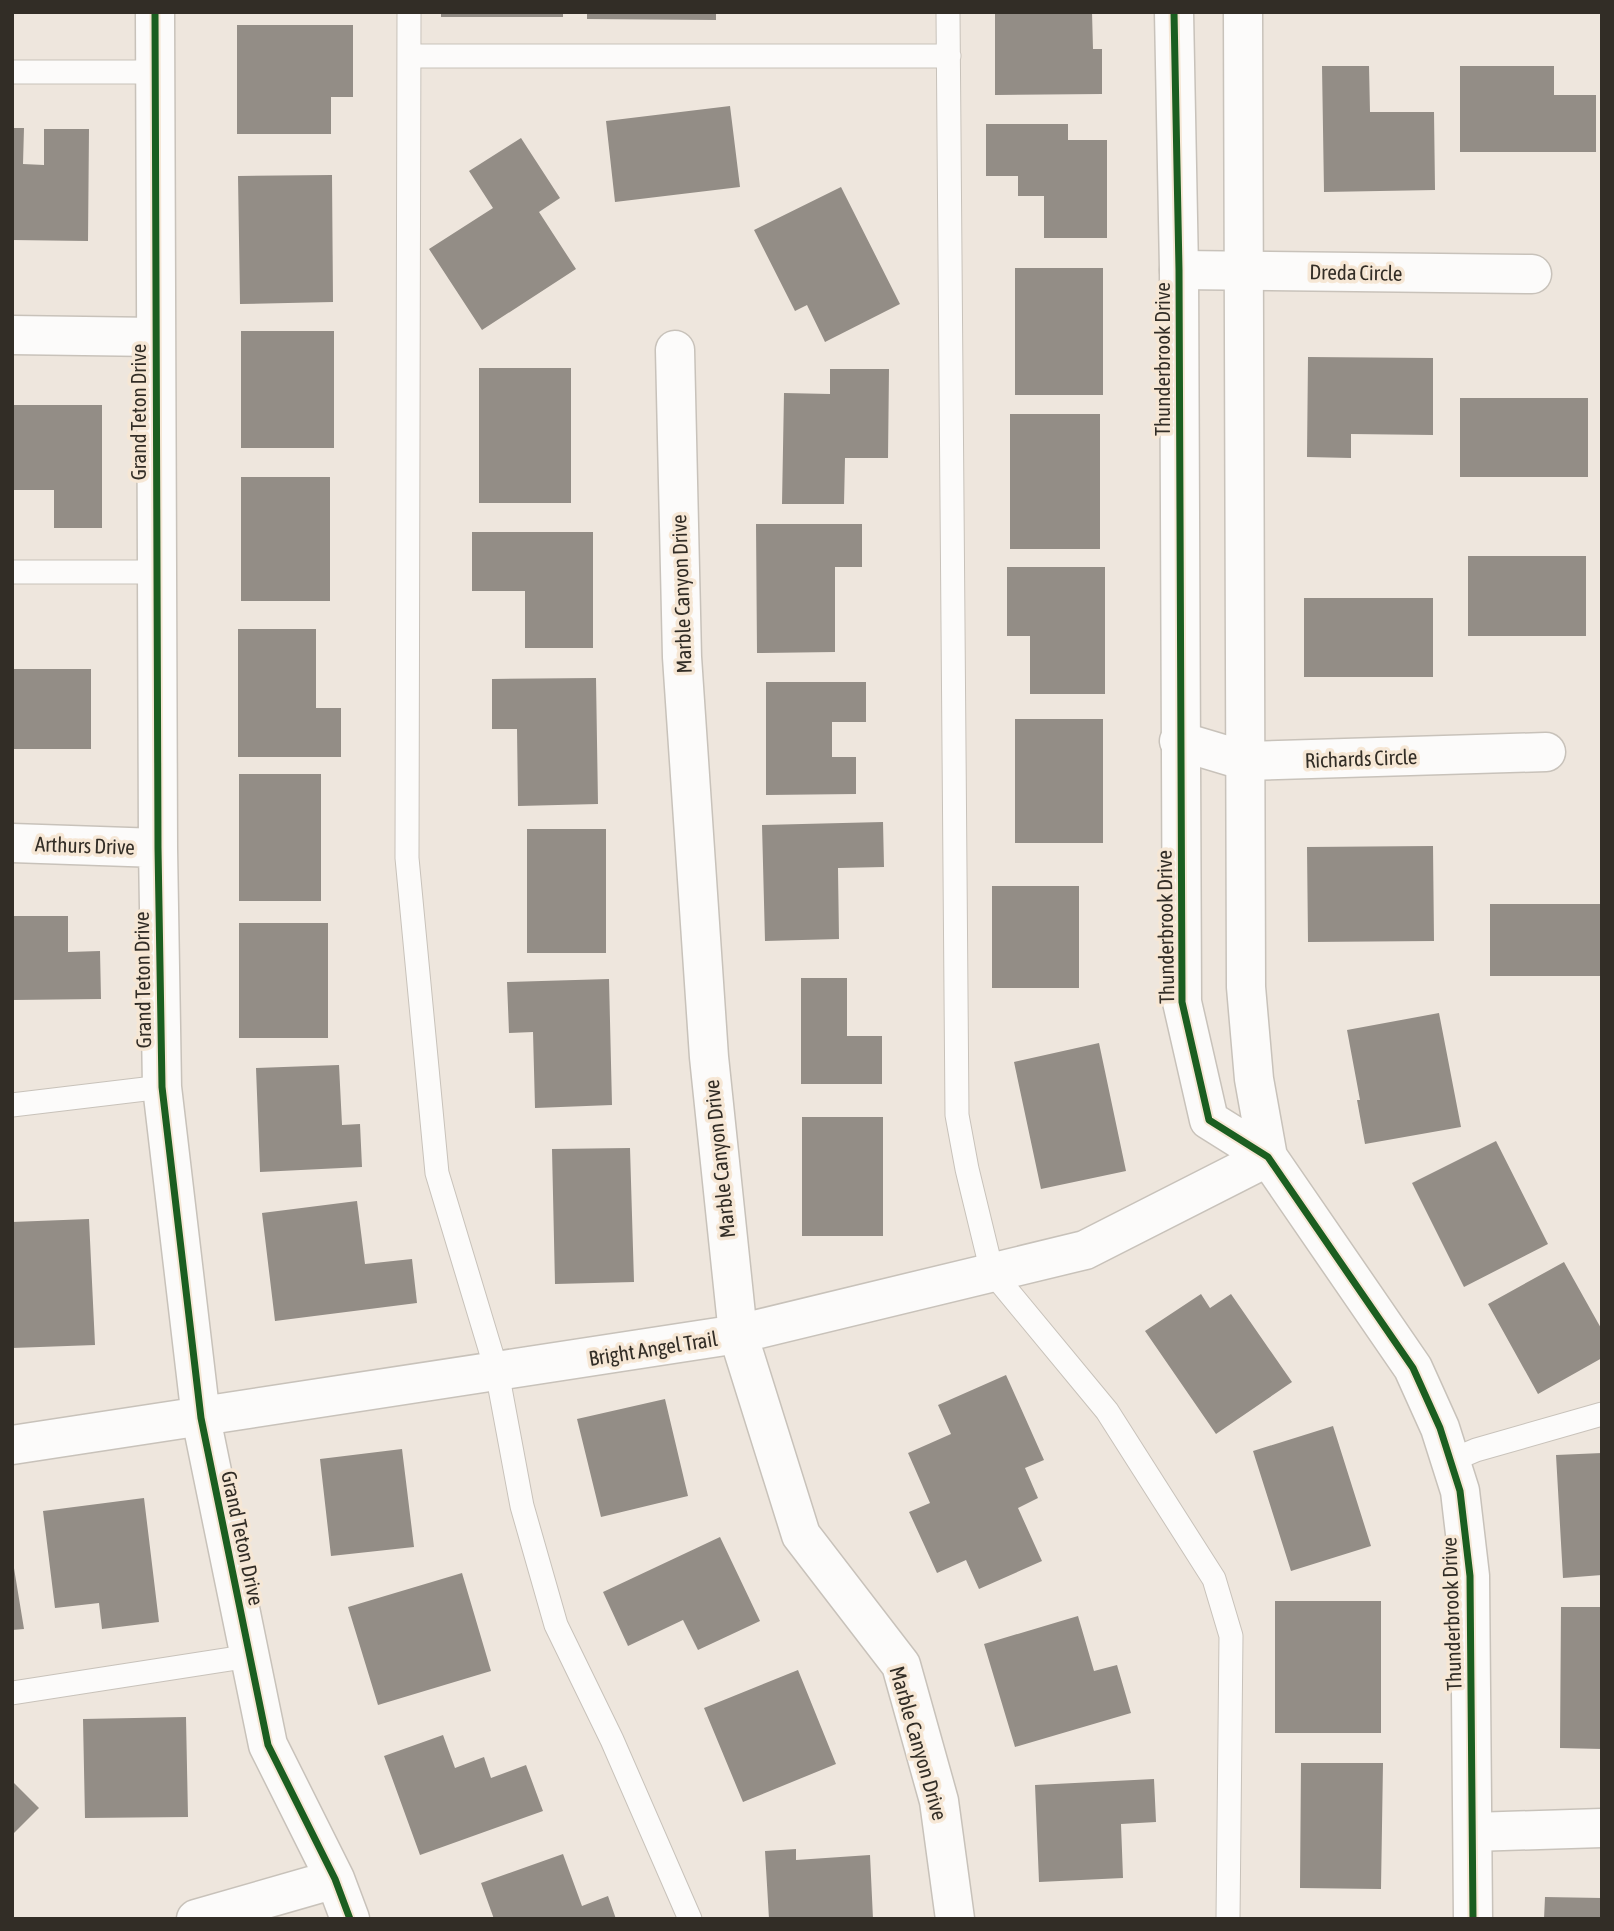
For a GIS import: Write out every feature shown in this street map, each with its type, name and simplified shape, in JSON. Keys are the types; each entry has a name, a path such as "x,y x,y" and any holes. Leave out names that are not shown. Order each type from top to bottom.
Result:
{"street":[{"name":"Grand Teton Drive","path":"155,12 158,848 162,1087 201,1418 268,1745 335,1879 350,1919"},
{"name":"Thunderbrook Drive","path":"1174,12 1179,270 1182,1002 1209,1120 1268,1157 1413,1368 1440,1428 1451,1461 1460,1491 1471,1576 1473,1919"},
{"name":"Thunderbrook Drive","path":"1243,12 1246,987 1254,1079 1268,1157"},
{"name":"Dreda Circle","path":"1179,270 1532,274"},
{"path":"12,335 156,337"},
{"name":"Marble Canyon Drive","path":"675,350 685,698 709,1057 738,1335 801,1535 901,1665 939,1801 955,1919"},
{"name":"Richards Circle","path":"1179,741 1246,761 1546,752"},
{"name":"Arthurs Drive","path":"12,843 158,848"},
{"name":"Bright Angel Trail","path":"12,1445 738,1335 1085,1250 1268,1157"},
{"path":"1473,1832 1602,1828"},
{"path":"196,1919 335,1879"}],"lane":[{"path":"409,12 407,858 437,1173 496,1372 522,1506 556,1625 612,1740 690,1919"},
{"path":"948,12 957,1115 992,1272 1107,1411 1214,1579 1231,1636 1228,1919"},
{"path":"409,56 949,56"},
{"path":"12,72 155,72"},
{"path":"12,572 157,572"},
{"path":"12,1105 162,1087"},
{"path":"1451,1461 1476,1450 1602,1414"},
{"path":"12,1693 250,1656"}],"building":[{"path":"441,12 563,12 563,17 441,17"},
{"path":"587,12 716,12 716,20 587,19"},
{"path":"995,12 1092,12 1093,49 1102,49 1102,94 995,95"},
{"path":"237,25 353,25 353,97 331,97 331,134 237,134"},
{"path":"1322,66 1369,66 1370,112 1434,112 1435,190 1324,192"},
{"path":"1460,66 1554,66 1554,95 1596,95 1596,152 1460,152"},
{"path":"730,106 740,187 615,202 606,121"},
{"path":"986,124 1068,124 1068,140 1107,140 1107,238 1044,238 1044,196 1018,196 1018,176 986,176"},
{"path":"12,128 24,128 23,164 44,165 44,129 89,129 88,241 12,240"},
{"path":"521,138 560,198 539,212 576,269 482,330 429,249 493,208 469,171"},
{"path":"332,175 333,302 240,304 238,176"},
{"path":"841,187 900,304 825,342 807,305 795,311 754,230"},
{"path":"1015,268 1103,268 1103,395 1015,395"},
{"path":"241,331 334,331 334,448 241,448"},
{"path":"1308,357 1433,358 1433,435 1351,434 1351,458 1307,457"},
{"path":"479,368 571,368 571,503 479,503"},
{"path":"830,369 889,369 888,458 845,458 844,504 782,504 784,393 830,394"},
{"path":"1460,398 1588,398 1588,477 1460,477"},
{"path":"12,405 102,405 102,528 54,528 54,490 12,490"},
{"path":"1010,414 1100,414 1100,549 1010,549"},
{"path":"241,477 330,477 330,601 241,601"},
{"path":"756,524 862,524 862,567 835,567 835,652 757,653"},
{"path":"472,532 593,532 593,648 525,648 525,591 472,591"},
{"path":"1468,556 1586,556 1586,636 1468,636"},
{"path":"1007,567 1105,567 1105,694 1030,694 1030,636 1007,636"},
{"path":"1304,598 1433,598 1433,677 1304,677"},
{"path":"238,629 316,629 316,708 341,708 341,757 238,757"},
{"path":"12,669 91,669 91,749 12,749"},
{"path":"596,678 598,804 518,806 517,729 492,729 492,679"},
{"path":"766,682 866,682 866,722 832,722 832,757 856,757 856,794 766,795"},
{"path":"1015,719 1103,719 1103,843 1015,843"},
{"path":"239,774 321,774 321,901 239,901"},
{"path":"883,822 884,867 838,868 839,939 765,941 762,825"},
{"path":"527,829 606,829 606,953 527,953"},
{"path":"1433,846 1434,941 1308,942 1307,847"},
{"path":"992,886 1079,886 1079,988 992,988"},
{"path":"1490,904 1602,904 1602,976 1490,976"},
{"path":"12,916 68,916 68,952 100,951 101,999 12,1000"},
{"path":"239,923 328,923 328,1038 239,1038"},
{"path":"801,978 847,978 847,1036 882,1036 882,1084 801,1084"},
{"path":"609,979 612,1105 535,1108 533,1032 509,1033 507,982"},
{"path":"1439,1013 1461,1127 1365,1144 1347,1030"},
{"path":"1099,1043 1126,1171 1041,1189 1014,1062"},
{"path":"339,1065 342,1125 360,1124 362,1167 260,1172 256,1068"},
{"path":"802,1117 883,1117 883,1236 802,1236"},
{"path":"1496,1141 1548,1244 1464,1287 1412,1183"},
{"path":"630,1148 634,1282 555,1284 552,1149"},
{"path":"357,1201 365,1264 412,1259 417,1303 275,1321 262,1213"},
{"path":"89,1219 95,1345 12,1348 12,1222"},
{"path":"1564,1262 1602,1330 1602,1358 1538,1394 1488,1304"},
{"path":"1201,1294 1210,1308 1231,1294 1292,1382 1216,1434 1145,1331"},
{"path":"1006,1375 1044,1460 1025,1468 1038,1498 1018,1508 1042,1561 979,1589 966,1560 937,1573 909,1512 930,1503 908,1453 951,1434 938,1405"},
{"path":"665,1399 688,1496 601,1517 577,1419"},
{"path":"1333,1426 1371,1546 1291,1571 1253,1451"},
{"path":"402,1449 414,1547 331,1556 320,1459"},
{"path":"1602,1453 1602,1575 1563,1578 1556,1455"},
{"path":"144,1498 159,1622 102,1629 99,1603 55,1608 43,1511"},
{"path":"720,1537 760,1621 698,1650 683,1620 628,1646 603,1592"},
{"path":"12,1556 24,1629 12,1630"},
{"path":"462,1573 491,1671 378,1705 348,1607"},
{"path":"1275,1601 1381,1601 1381,1733 1275,1733"},
{"path":"1561,1607 1602,1607 1602,1749 1560,1748"},
{"path":"1078,1616 1094,1671 1117,1665 1131,1713 1015,1747 984,1644"},
{"path":"798,1670 836,1764 743,1802 704,1708"},
{"path":"186,1717 188,1817 85,1818 83,1719"},
{"path":"443,1735 455,1768 484,1757 491,1778 526,1765 543,1811 420,1855 384,1756"},
{"path":"1301,1763 1383,1763 1381,1889 1300,1888"},
{"path":"1154,1779 1156,1822 1121,1824 1123,1878 1039,1882 1035,1785"},
{"path":"12,1781 39,1808 12,1835"},
{"path":"796,1849 796,1860 870,1855 873,1919 769,1919 765,1851"},
{"path":"563,1854 582,1906 608,1896 616,1919 494,1919 481,1883"},
{"path":"1545,1897 1602,1898 1602,1919 1544,1919"}],"cycle path":[{"path":"155,12 158,848 162,1087 201,1418 268,1745 335,1879 350,1919"},
{"path":"1174,12 1179,270 1182,1002 1209,1120 1268,1157 1413,1368 1440,1428 1460,1491 1470,1576 1473,1919"}]}
